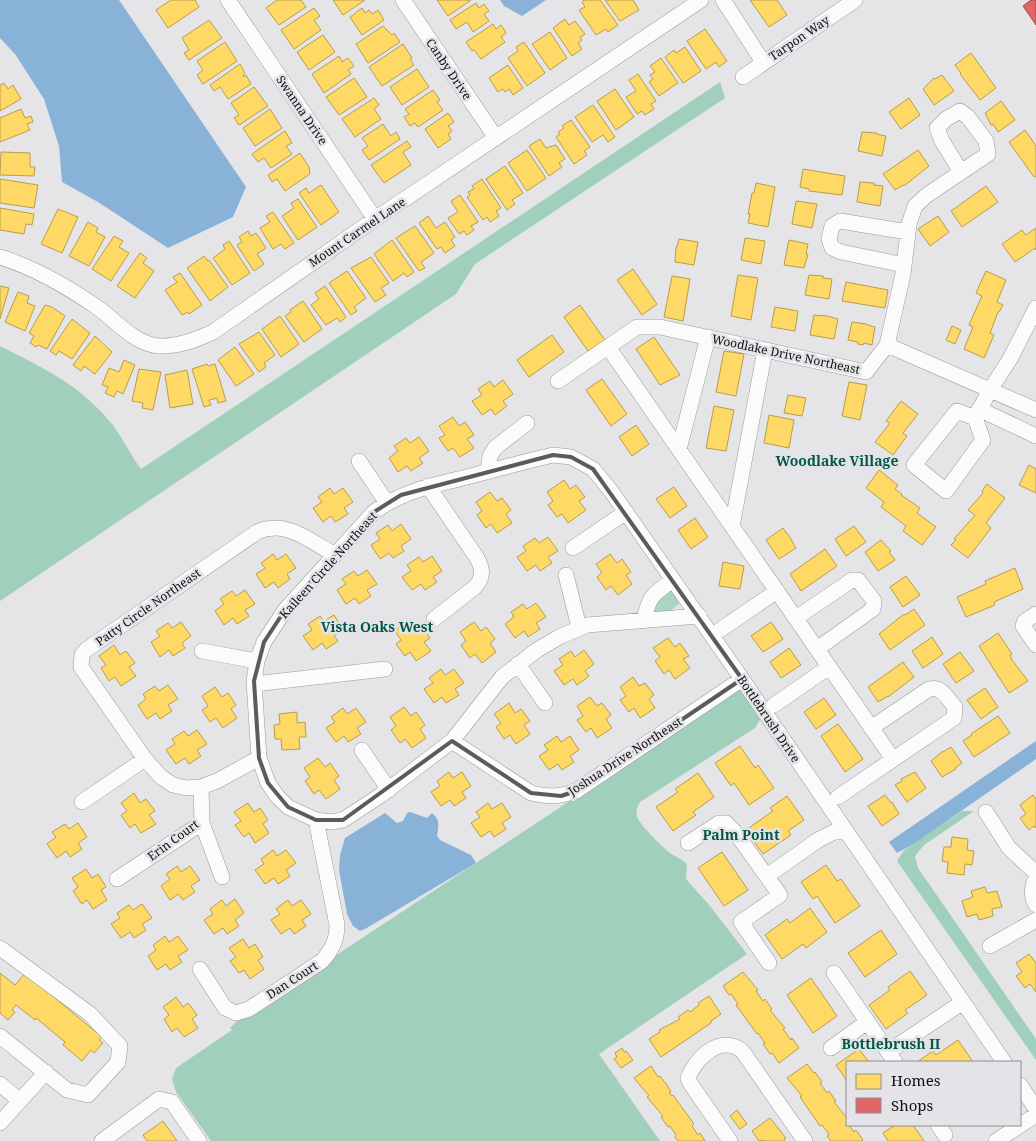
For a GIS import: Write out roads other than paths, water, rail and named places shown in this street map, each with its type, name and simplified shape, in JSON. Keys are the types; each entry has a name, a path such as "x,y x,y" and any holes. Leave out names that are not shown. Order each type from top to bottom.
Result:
{"street":[{"name":"Swanna Drive","path":"228,0 376,219"},
{"name":"Canby Drive","path":"403,0 496,138"},
{"name":"Mount Carmel Lane","path":"0,257 48,276 98,308 133,336 157,346 191,342 213,332 376,219 701,0"},
{"path":"723,0 763,62"},
{"name":"Tarpon Way","path":"743,76 855,0"},
{"path":"961,172 915,206 909,224 904,265 887,345 1036,410"},
{"path":"904,265 841,252 832,248 829,239 832,226 840,221 908,232"},
{"path":"1036,308 1010,359 977,413 983,440 946,491 914,465 957,412 977,413 1036,436"},
{"name":"Woodlake Drive Northeast","path":"558,381 637,327 660,327 866,372 887,345"},
{"path":"679,449 708,337"},
{"path":"608,347 893,759"},
{"path":"732,526 765,350"},
{"path":"488,471 490,456 494,448 527,423"},
{"name":"Bottlebrush Drive","path":"488,471 553,455 571,457 593,469 626,512 699,616 1003,1061"},
{"path":"358,461 387,503"},
{"name":"Kaileen Circle Northeast","path":"488,471 401,495 374,512 285,610 264,642 257,661 254,684 259,758 268,783 288,807 316,820 331,822 344,820 389,790 452,741 502,676 537,650 578,627 587,624 699,616"},
{"path":"428,486 482,567 479,583 434,619"},
{"path":"573,548 626,512"},
{"name":"Patty Circle Northeast","path":"259,758 218,781 201,787 186,788 173,785 160,777 145,759 82,667 82,655 86,650 265,528 274,526 291,531 335,555"},
{"path":"566,575 578,627"},
{"path":"644,620 648,602 655,593 673,580"},
{"path":"796,618 852,580 858,580 874,601 873,609 817,649"},
{"path":"720,630 777,591"},
{"path":"1036,614 1025,621 1023,626 1036,645"},
{"path":"202,650 257,661"},
{"path":"518,664 545,703"},
{"path":"774,704 829,667"},
{"path":"254,684 385,668"},
{"name":"Joshua Drive Northeast","path":"452,741 531,793 545,796 562,796 576,790 742,679"},
{"path":"838,797 954,718 955,707 941,690 929,689 871,728"},
{"path":"362,750 389,790"},
{"path":"82,802 145,759"},
{"name":"Erin Court","path":"117,879 202,822 201,787"},
{"path":"986,812 1009,848 1036,873"},
{"name":"Dan Court","path":"200,969 225,1008 236,1013 249,1009 322,961 327,955 335,942 337,925 316,820"},
{"path":"202,822 222,877"},
{"path":"688,843 719,824 726,823 735,832 780,894 741,922 769,962"},
{"path":"767,876 818,840 834,832 846,832"},
{"path":"1036,877 1031,888 1036,905"},
{"path":"990,946 1036,920"},
{"path":"0,948 90,1014 120,1046 118,1062 88,1095 67,1090 0,1036"},
{"path":"834,973 891,1057 963,1002"},
{"path":"831,1048 867,1022"},
{"path":"730,1141 688,1078 697,1062 718,1046 727,1044 738,1048 742,1052 805,1141"},
{"path":"0,1123 46,1072"},
{"path":"0,1084 20,1101"},
{"path":"1021,1086 1036,1109"},
{"path":"102,1141 159,1099 172,1102 199,1141"},
{"path":"1021,1125 1036,1115"},
{"path":"996,1141 1019,1126"}],"water":[{"path":"0,0 119,0 246,187 233,217 168,248 98,202 62,182 59,146 44,99 15,54 0,38"},
{"path":"500,0 546,0 522,16 504,6"},
{"path":"1036,741 1036,759 915,843 897,853 889,842"},
{"path":"410,812 427,818 432,813 438,821 437,836 440,840 471,855 476,863 360,931 353,926 347,914 339,870 340,855 345,838 385,813 397,823 403,821 407,813"}],"district":[{"name":"Woodlake Village","path":"837,460"},
{"name":"Vista Oaks West","path":"377,626"},
{"name":"Palm Point","path":"741,834"},
{"name":"Bottlebrush II","path":"891,1043"}]}
